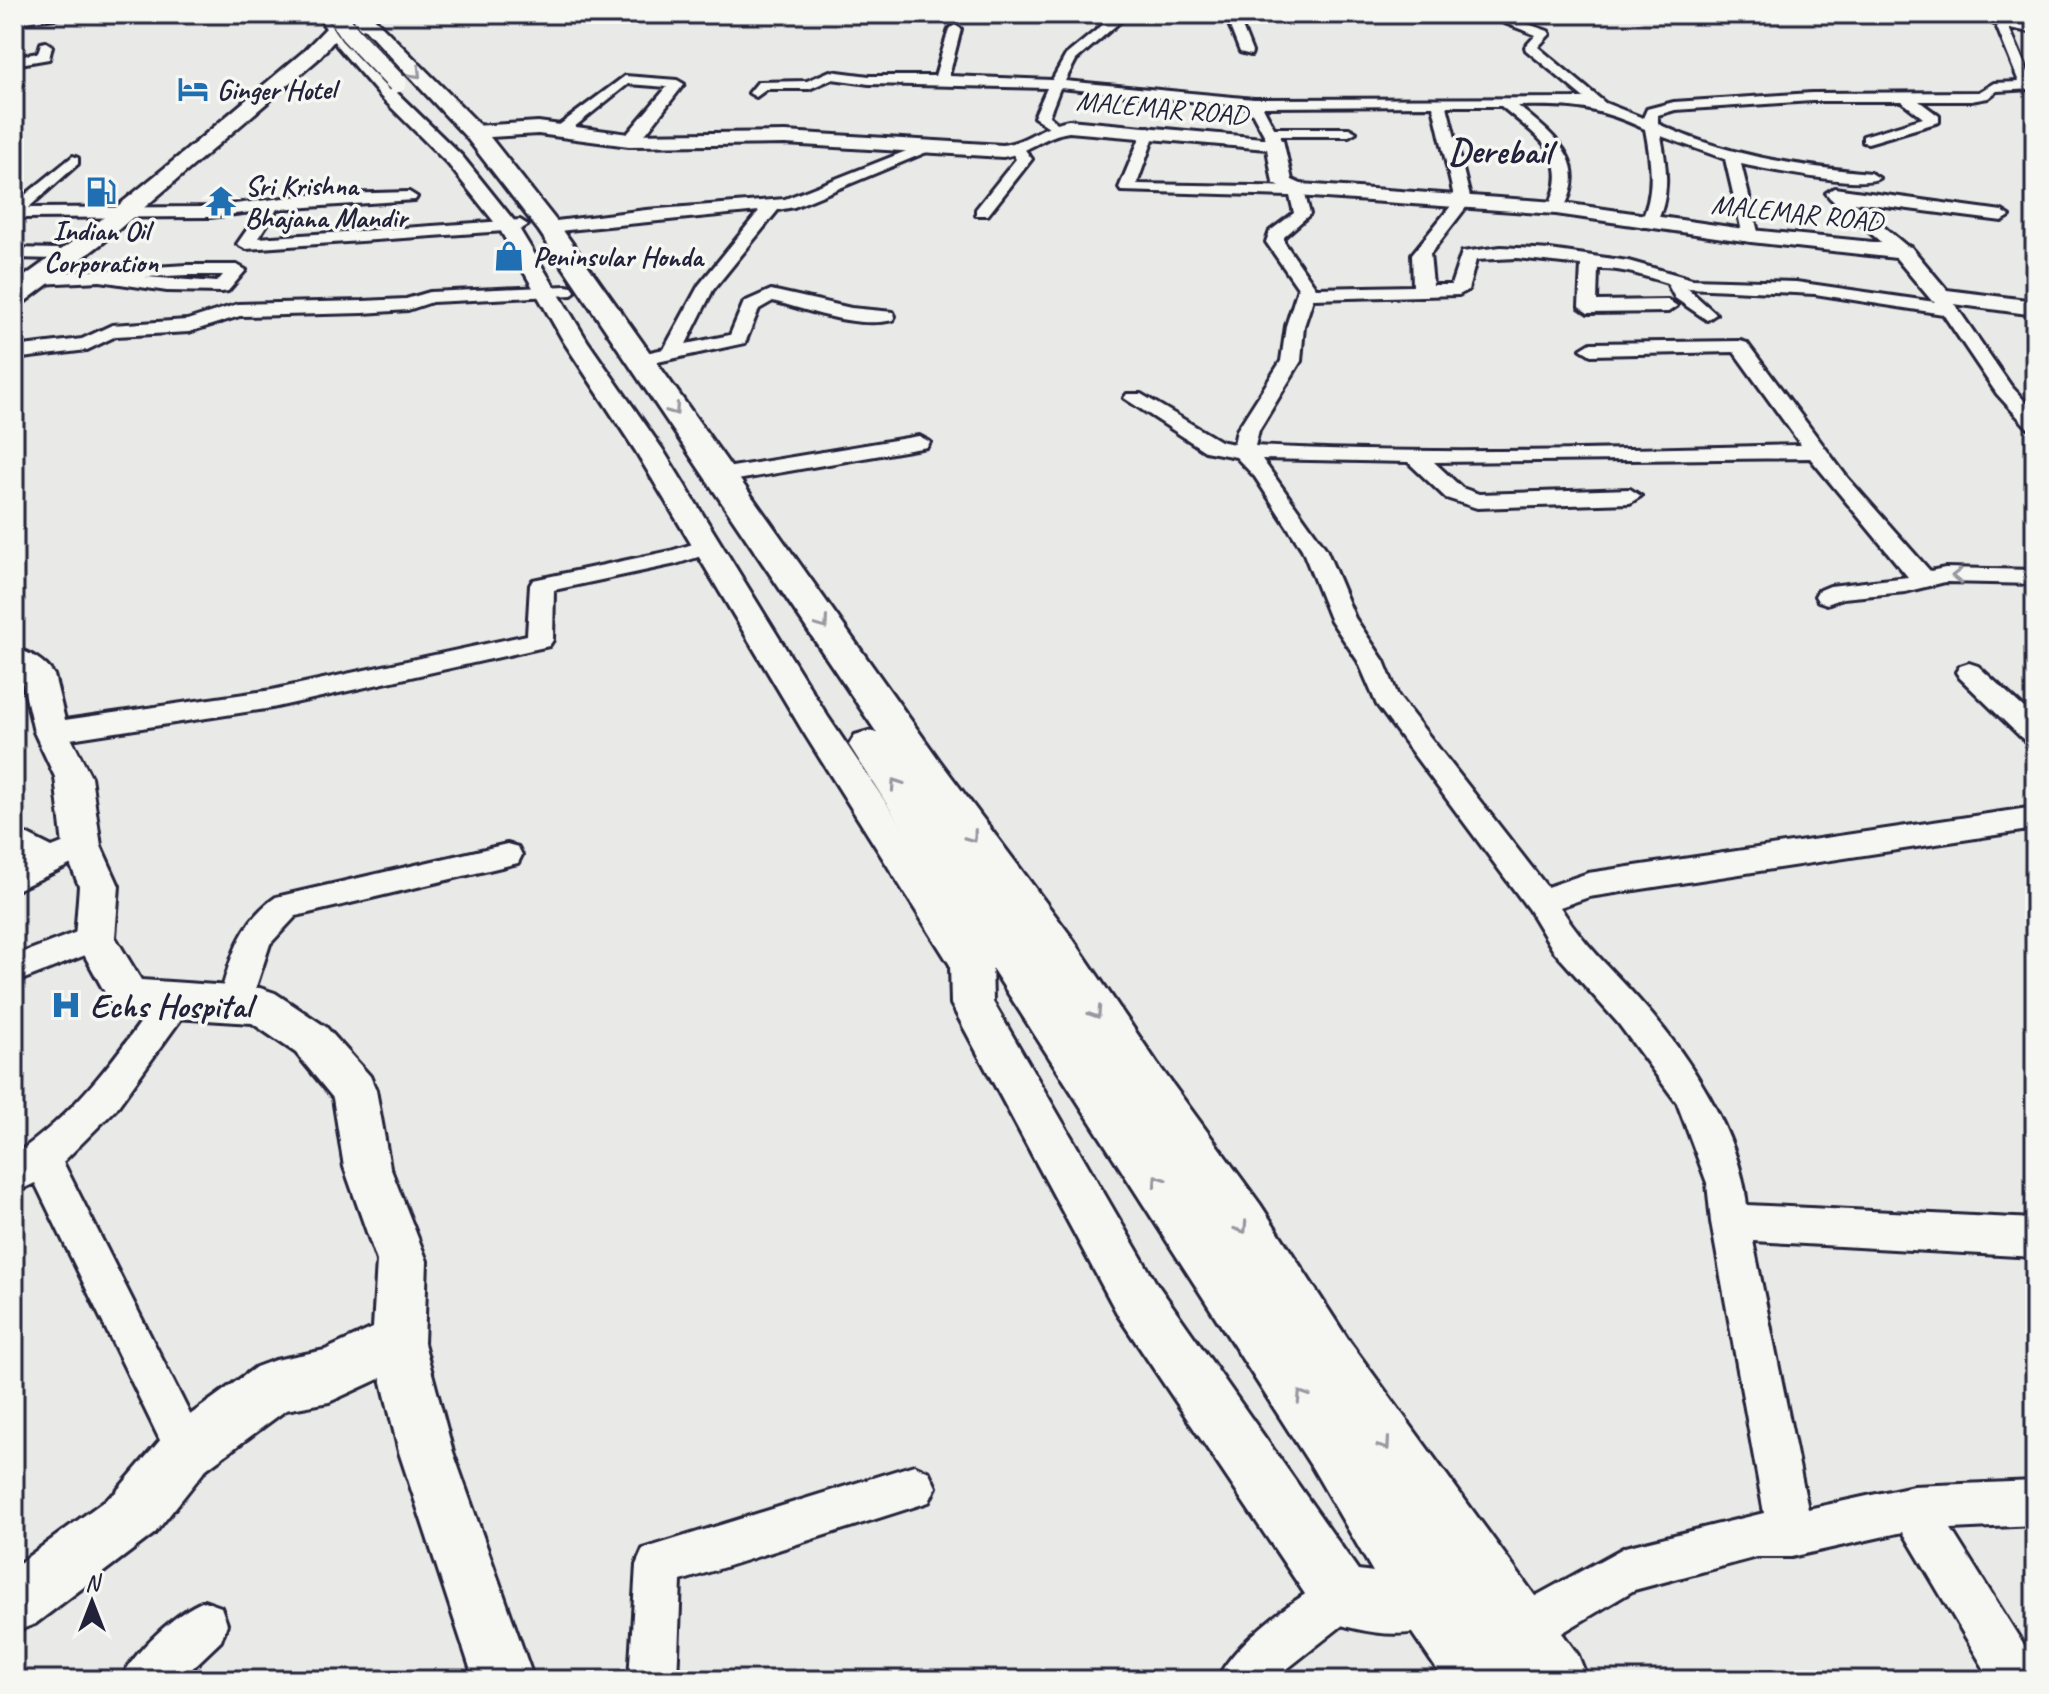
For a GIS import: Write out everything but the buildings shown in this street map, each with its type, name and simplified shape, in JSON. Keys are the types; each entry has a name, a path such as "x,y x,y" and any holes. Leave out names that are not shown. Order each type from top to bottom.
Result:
{"main road":[{"path":"331,20 363,18 474,132 525,226"},
{"path":"331,20 350,34 443,125 525,226 656,356 720,476 924,770 1053,948 1139,1079 1240,1223 1328,1362 1487,1646"},
{"path":"14,297 310,56 331,20"},
{"path":"14,286 117,212"},
{"path":"556,291 1319,1421 1487,1646"}],"street":[{"path":"14,26 57,14"},
{"path":"1055,127 1041,117 1071,58 1123,14"},
{"path":"1231,14 1246,52"},
{"path":"1265,14 1296,15"},
{"path":"1487,14 1544,34 1531,47 1599,104"},
{"path":"1983,14 2001,23 2035,29"},
{"path":"331,20 387,93 525,226 556,291 706,547 816,725 971,963 972,1004 1137,1299 1342,1597 1487,1646 1625,1570 1757,1535 1791,1535 1913,1508 2035,1503"},
{"path":"1872,82 2031,87 2001,23"},
{"path":"941,79 955,29"},
{"path":"14,61 44,56 46,46"},
{"path":"756,93 763,85 809,85 830,75 869,80 941,79 1056,84 1254,103 1599,104 1736,158 1812,173 1871,178"},
{"path":"563,129 625,80 677,84 642,129 629,140"},
{"path":"1803,82 1801,86 1812,97"},
{"path":"1648,223 1655,213 1658,195 1652,112 1663,108 1812,97 1971,97 1983,95 1994,87"},
{"path":"1868,139 1934,119 1903,96"},
{"path":"1420,289 1424,286 1421,254 1463,201 1452,145 1439,102"},
{"path":"1505,102 1552,144 1567,170 1568,182 1556,208"},
{"path":"1254,103 1272,138 1349,132"},
{"name":"MALEMAR ROAD","path":"1018,150 1055,127 1096,126 1272,138 1283,183 1297,190 1556,208 1648,223 1903,252 1944,302"},
{"path":"474,132 502,128 563,129 629,140 785,138 972,151 1018,150 1024,159 982,212"},
{"path":"1149,131 1127,188 1284,193 1297,190 1302,214 1276,235 1275,242 1307,288 1295,326 1291,361 1248,430 1243,452"},
{"path":"272,205 246,244 525,226 788,204 929,146"},
{"path":"1732,160 1751,236"},
{"path":"14,213 73,161"},
{"path":"1812,173 1903,252"},
{"path":"1836,195 2002,216"},
{"path":"14,213 210,212 307,200 409,197"},
{"path":"656,356 773,205"},
{"path":"1305,294 1459,290 1468,256 1521,250 1720,286 1790,286 1839,291 1877,300 2035,308"},
{"path":"14,253 58,254"},
{"path":"1599,263 1590,264 1588,307 1668,306"},
{"path":"38,279 106,277 180,267 237,270 222,287 167,286 106,277"},
{"path":"1674,279 1681,294 1707,314"},
{"path":"14,353 87,344 112,331 189,326 238,310 363,307 408,304 430,297 556,291"},
{"path":"656,356 738,339 751,306 771,295 851,314 886,316"},
{"path":"1944,302 2004,390 2035,424"},
{"path":"1591,349 1740,347 1816,451 1924,580"},
{"path":"1134,398 1213,446 1243,452 1414,456 1816,451"},
{"path":"720,476 919,442"},
{"path":"1243,452 1263,473 1314,549 1343,619 1371,661 1386,699 1540,901 1564,941 1630,1013 1692,1095 1726,1183 1730,1222 1791,1535"},
{"path":"1414,456 1454,493 1477,501 1630,496"},
{"path":"51,732 272,699 540,640 542,585 676,557 706,547"},
{"path":"1827,596 1839,591 1945,575 2035,577"},
{"path":"22,671 73,777 66,854"},
{"path":"1969,672 2035,734"},
{"path":"1540,901 1588,885 2035,818"},
{"path":"14,839 66,854 99,886 95,938 129,997 260,1006 311,1040 354,1090 367,1167 402,1261 398,1343 426,1452 504,1680"},
{"path":"14,879 66,854"},
{"path":"235,1004 255,938 273,913 287,906 507,855"},
{"path":"14,970 95,938"},
{"path":"174,1002 124,1075 28,1167 187,1450"},
{"path":"1730,1222 2035,1238"},
{"path":"14,1603 135,1513 187,1450 275,1386 329,1376 398,1343"},
{"path":"653,1680 659,1565 914,1487"},
{"path":"1913,1508 2018,1680"},
{"path":"1241,1680 1265,1654 1342,1597"},
{"path":"145,1680 204,1624"}],"place":[{"name":"Ginger Hotel","path":"193,89"},
{"name":"Indian Oil Corporation","path":"101,192"},
{"name":"Sri Krishna Bhajana Mandir","path":"221,201"},
{"name":"Peninsular Honda","path":"509,256"},
{"name":"Echs Hospital","path":"66,1005"}],"district":[{"name":"Derebail","path":"1500,150"}]}
